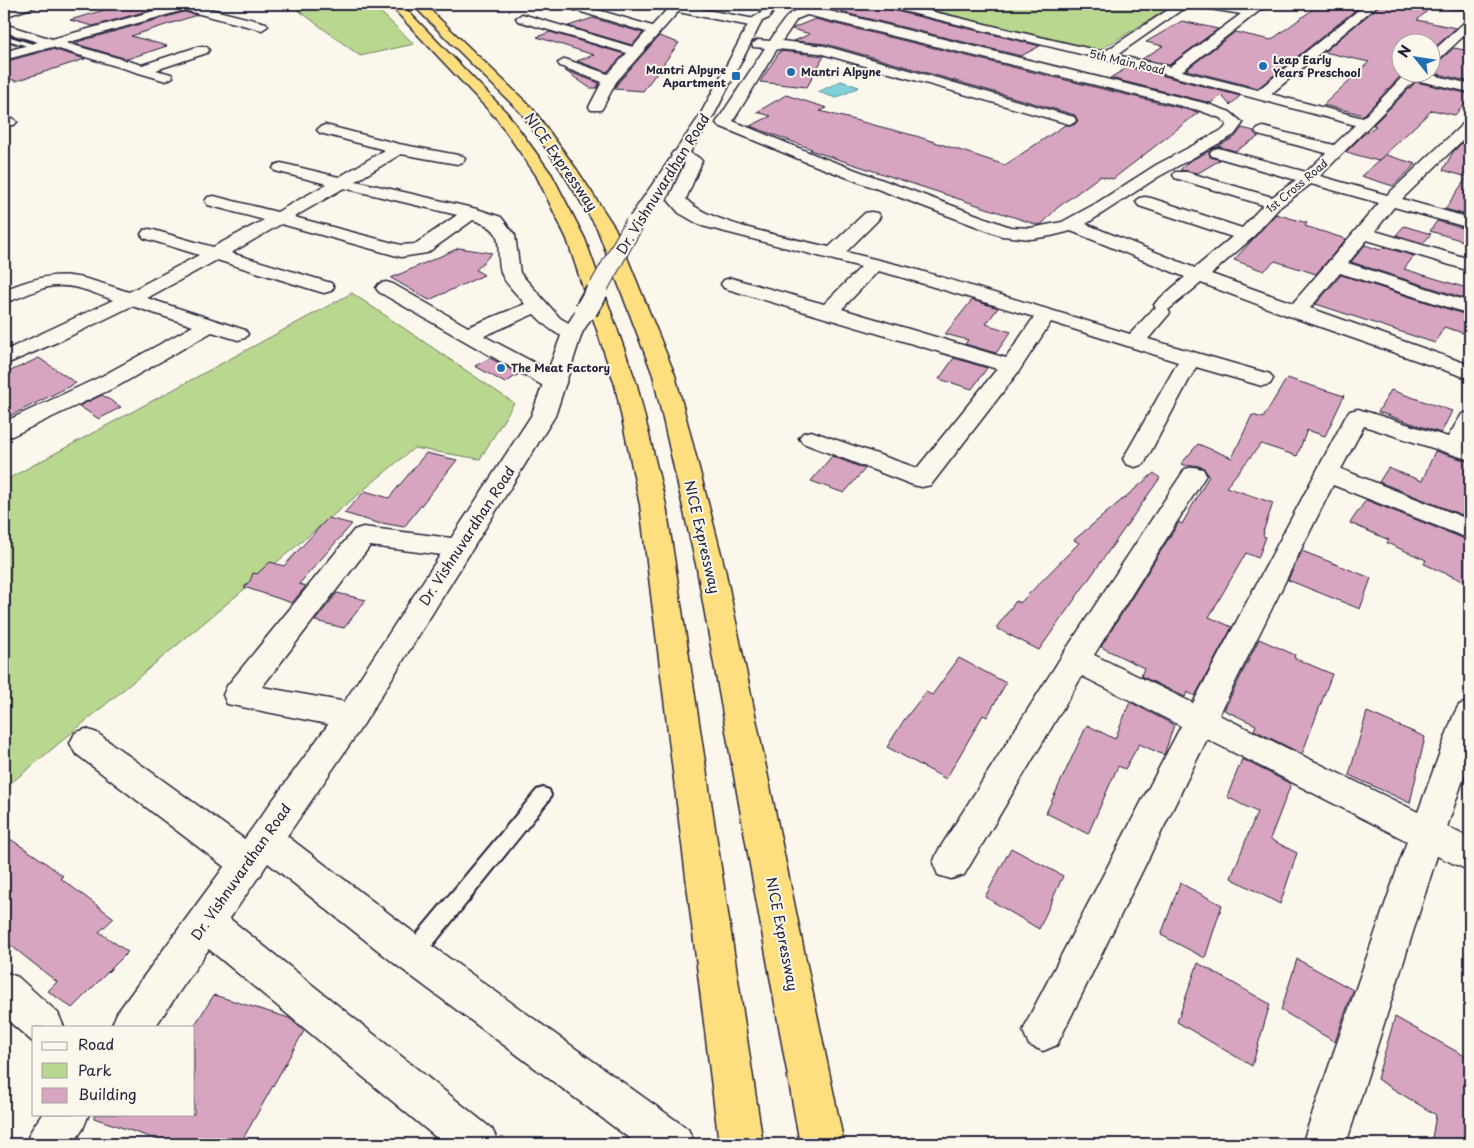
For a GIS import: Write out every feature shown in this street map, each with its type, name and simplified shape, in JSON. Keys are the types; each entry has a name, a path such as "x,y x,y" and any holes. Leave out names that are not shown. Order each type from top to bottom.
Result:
{"highway":[{"name":"NICE Expressway","path":"395,4 502,116 544,175 576,239 626,385 653,505 741,1144"},
{"name":"NICE Expressway","path":"418,4 527,111 569,170 606,228 664,374 711,569 822,1144"}],"street":[{"path":"4,13 33,4"},
{"path":"566,4 655,31"},
{"path":"660,4 675,8 755,17"},
{"name":"Dr. Vishnuvardhan Road","path":"132,1026 352,716 543,416 579,322 634,224 706,117 755,17 765,15 772,4"},
{"name":"5th Main Road","path":"886,4 914,6 1366,123"},
{"path":"1106,57 1184,4"},
{"path":"1204,4 1251,12"},
{"path":"1171,72 1262,4"},
{"path":"1261,95 1373,4"},
{"path":"1450,4 1470,6"},
{"path":"4,56 180,5 262,26"},
{"path":"596,107 610,80 675,8"},
{"path":"806,11 821,12 1203,107 1225,115 1235,123 1229,132 1151,174 1073,225 1047,233 1028,235 1008,232 812,159 724,123 743,90 792,16 806,11"},
{"path":"522,18 637,52"},
{"path":"1442,49 1470,24"},
{"path":"4,28 166,78"},
{"path":"744,42 801,46 820,50 1069,120"},
{"path":"141,70 202,50"},
{"path":"565,63 610,80"},
{"path":"1442,81 1470,88"},
{"name":"1st Cross Road","path":"1134,342 1162,309 1196,275 1245,235 1274,203 1309,178 1406,82"},
{"path":"720,90 743,90"},
{"path":"1296,312 1390,200 1470,125"},
{"path":"325,130 399,149 456,159"},
{"path":"1263,132 1337,151"},
{"path":"4,359 73,328 130,298 343,182 399,149"},
{"path":"1218,153 1470,223"},
{"path":"679,155 694,161 677,200 685,209 708,222 833,254 1046,314 1190,359 1262,379"},
{"path":"281,168 471,213 495,221 506,234 511,274 537,306 553,322 579,322"},
{"path":"1181,175 1274,203"},
{"path":"214,201 401,251 410,251 428,244 471,213"},
{"path":"1145,202 1245,235"},
{"path":"833,254 871,216"},
{"path":"1073,225 1196,275 1296,312 1470,372"},
{"path":"1363,233 1470,265"},
{"path":"150,234 324,287"},
{"path":"828,311 873,265"},
{"path":"1335,265 1470,308"},
{"path":"4,297 40,283 61,278 130,298 238,334"},
{"path":"731,284 1011,366"},
{"path":"386,288 467,335 556,383"},
{"path":"467,335 537,306"},
{"path":"811,438 922,479 1011,366 1046,314"},
{"path":"4,431 110,381 210,325"},
{"path":"1134,459 1190,359"},
{"path":"1043,1032 1200,721 1358,416 1463,449 1470,419"},
{"path":"1327,473 1470,530"},
{"path":"951,863 1076,660 1194,475"},
{"path":"352,716 238,695 363,536 459,548"},
{"path":"1076,660 1470,855"},
{"path":"1324,1144 1427,834 1470,714"},
{"path":"86,743 412,954 667,1139"},
{"path":"206,923 477,1144"},
{"path":"4,991 43,1026"},
{"path":"47,1144 67,1116"}],"lane":[{"path":"4,37 37,46"},
{"path":"412,954 543,795"}],"shaded area":[{"path":"4,32 40,43 4,53"}],"green space":[{"path":"290,4 372,4 414,44 360,56"},
{"path":"939,4 1176,4 1098,51 928,9"},
{"path":"352,293 514,403 480,459 414,448 4,789 4,481"}],"water":[{"path":"841,81 859,87 836,98 818,92"}],"building":[{"path":"125,4 169,5 93,26 70,20"},
{"path":"861,4 1040,46 1021,56 841,12"},
{"path":"1313,4 1363,4 1258,88 1186,70 1235,32 1271,40 1312,10"},
{"path":"1381,4 1435,4 1417,20 1456,28 1442,41 1442,32 1392,32 1392,82 1395,82 1364,115 1323,105 1369,62 1324,52"},
{"path":"184,12 197,15 131,36 167,46 127,59 73,43"},
{"path":"593,18 643,33 632,45 568,26"},
{"path":"815,19 1199,112 1113,179 1100,176 1057,208 1042,224 1038,225 810,150 812,149 750,126 771,116 757,112 786,95 827,108 820,111 916,136 1005,165 1065,125 1074,125 1078,121 1075,115 826,44 794,41 810,34 792,29"},
{"path":"1182,21 1218,29 1169,65 1142,59 1163,46 1146,42"},
{"path":"550,32 624,54 607,72 577,61 594,55 537,37"},
{"path":"659,36 679,43 643,91 614,89 618,83"},
{"path":"1454,48 1470,51 1470,82 1442,75 1442,58"},
{"path":"52,49 85,59 16,81 4,77 4,62"},
{"name":"Mantri Alpyne","path":"780,51 824,56 807,87 760,82"},
{"path":"1128,67 1240,96 1230,105 1221,95 1211,103 1110,78"},
{"path":"564,70 599,83 597,88 590,88"},
{"path":"1416,82 1470,94 1470,98 1455,115 1432,110 1378,161 1346,152 1363,135 1376,126 1373,125"},
{"path":"1242,128 1254,131 1258,137 1235,151 1218,146 1235,137"},
{"path":"1470,135 1470,216 1445,209 1467,177 1443,170 1453,152"},
{"path":"1209,151 1210,157 1220,160 1198,173 1180,170 1188,162"},
{"path":"1386,155 1416,164 1393,186 1361,176"},
{"path":"1276,214 1307,223 1305,226 1346,239 1316,274 1275,261 1264,271 1234,260"},
{"path":"1437,221 1470,230 1470,243 1430,231"},
{"path":"1404,226 1431,234 1423,243 1396,235"},
{"path":"1365,245 1380,250 1383,247 1414,256 1404,269 1470,289 1470,300 1351,262"},
{"path":"459,248 492,253 476,270 484,275 429,300 391,278"},
{"path":"1341,275 1470,316 1470,335 1444,327 1435,343 1316,304"},
{"path":"972,300 998,308 986,324 1011,332 996,353 965,344 968,340 945,334"},
{"path":"39,358 76,383 4,419 4,374"},
{"name":"The Meat Factory","path":"490,358 519,374 505,383 475,366"},
{"path":"954,358 987,368 972,389 939,379"},
{"path":"1287,378 1344,396 1325,436 1307,430 1297,456 1261,444 1226,487 1273,503 1263,532 1263,536 1266,537 1258,558 1246,553 1209,617 1232,627 1195,696 1187,692 1185,697 1141,676 1144,668 1101,647 1179,522 1182,524 1209,476 1203,467 1181,464 1198,444 1232,458 1252,415 1263,418"},
{"path":"1391,390 1452,411 1441,433 1378,412"},
{"path":"102,395 121,407 99,419 79,406"},
{"path":"1435,451 1470,462 1470,494 1462,515 1379,482 1388,468 1422,481"},
{"path":"426,453 457,460 404,527 381,524 344,513 365,491 389,498"},
{"path":"832,456 865,469 844,493 811,481"},
{"path":"1154,473 1160,478 1039,650 996,628 1016,601 1020,603 1079,543 1074,540"},
{"path":"1366,500 1470,541 1470,584 1424,564 1426,560 1387,543 1389,540 1350,523"},
{"path":"328,518 352,524 299,584 306,586 292,603 244,587 250,581 253,573 257,574 270,562 284,566"},
{"path":"1302,551 1371,578 1360,609 1288,580"},
{"path":"337,593 366,600 344,628 315,621"},
{"path":"1259,639 1295,655 1294,658 1332,674 1302,754 1254,730 1256,725 1224,710"},
{"path":"959,658 1006,683 987,717 983,715 946,779 887,747 904,720 926,692 932,695"},
{"path":"1130,702 1174,725 1164,755 1139,744 1125,769 1118,766 1088,834 1046,813 1087,725 1115,739"},
{"path":"1367,712 1425,737 1410,803 1349,775"},
{"path":"1242,759 1291,784 1270,839 1297,853 1280,904 1231,878 1257,812 1227,797"},
{"path":"4,835 63,876 60,878 114,918 99,932 128,952 72,1008 48,991 57,982 4,940"},
{"path":"1011,848 1063,876 1039,929 985,897"},
{"path":"1180,883 1222,905 1205,958 1161,935"},
{"path":"1297,959 1353,990 1335,1042 1281,1010"},
{"path":"1198,963 1270,1004 1252,1066 1177,1022"},
{"path":"214,995 289,1018 304,1031 240,1144 170,1144 94,1118 94,1116 195,1116 194,1026"},
{"path":"1395,1017 1470,1059 1470,1144 1431,1144 1436,1115 1377,1079"}],"place":[{"name":"Leap Early Years Preschool","path":"1263,66"},
{"name":"Mantri Alpyne","path":"791,72"},
{"name":"Mantri Alpyne Apartment","path":"736,76"},
{"name":"The Meat Factory","path":"501,368"}]}
